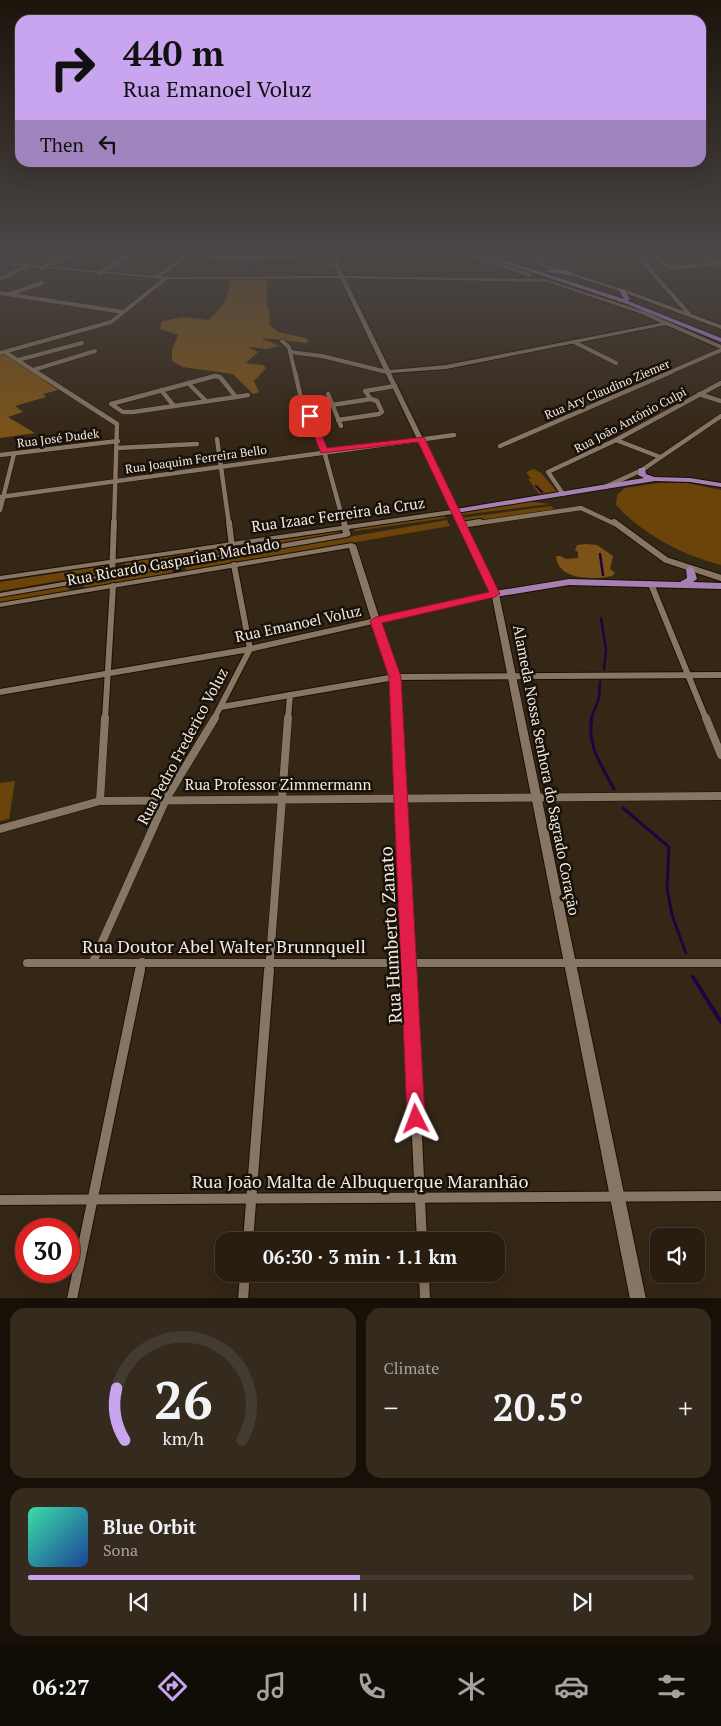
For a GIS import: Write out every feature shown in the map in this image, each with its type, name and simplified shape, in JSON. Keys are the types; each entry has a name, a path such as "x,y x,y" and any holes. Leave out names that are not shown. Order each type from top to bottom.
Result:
{"highway":[{"path":"664,317 721,340"},
{"path":"672,317 721,336"},
{"path":"692,328 703,339"}],"main road":[{"name":"Alameda Nossa Senhora do Sagrado Coração","path":"361,317 495,594 638,1298"},
{"path":"652,317 721,348"},
{"path":"695,317 721,327"},
{"path":"387,372 446,367 667,323"},
{"path":"642,470 640,472 644,476 655,480"},
{"path":"604,487 655,480 684,480 719,484"},
{"name":"Rua Izaac Ferreira da Cruz","path":"0,578 232,544 346,531 604,487"},
{"name":"Rua Ricardo Gasparian Machado","path":"0,595 233,555 346,531"},
{"name":"Rua Ricardo Gasparian Machado","path":"0,605 352,545"},
{"path":"172,576 178,571 175,565"},
{"path":"681,585 692,579 690,569"},
{"path":"81,581 75,586 81,591"},
{"name":"Rua Emanoel Voluz","path":"0,692 106,672 250,649 495,594 561,582 721,586"}],"street":[{"path":"3,353 99,326 111,322 118,317"},
{"path":"282,341 289,347 300,394 324,451 346,531"},
{"path":"574,342 616,364"},
{"path":"18,360 82,343"},
{"name":"Rua Ary Claudino Ziemer","path":"500,446 721,348"},
{"path":"33,370 96,351"},
{"path":"290,352 322,356 387,372"},
{"path":"3,353 18,360 117,424 118,441 112,576"},
{"path":"114,407 115,401 218,376 236,397"},
{"path":"188,383 206,401"},
{"name":"Rua João Antônio Culpi","path":"563,494 548,472 616,440 721,383"},
{"path":"371,399 365,391 367,389 395,386"},
{"path":"161,390 174,406"},
{"path":"328,394 341,426"},
{"path":"699,394 721,401"},
{"path":"99,412 114,407 123,412 134,412 248,395"},
{"path":"332,405 371,399 377,401 382,412 338,420"},
{"name":"Rua Izaac Ferreira da Cruz","path":"604,487 642,470 721,416"},
{"name":"Rua Joaquim Ferreira Bello","path":"2,496 324,451 454,435"},
{"path":"217,439 233,555"},
{"path":"616,440 660,457"},
{"name":"Rua José Dudek","path":"0,455 118,441"},
{"path":"117,448 197,444"},
{"path":"0,510 14,454"},
{"path":"462,525 581,508 609,519 654,552 690,569 721,578"},
{"name":"Rua Humberto Zanato","path":"352,545 395,677 422,1232"},
{"path":"234,565 250,649"},
{"path":"651,584 721,755"},
{"path":"100,802 106,672 113,586"},
{"name":"Rua Pedro Frederico Voluz","path":"93,962 166,799 221,707 250,649"},
{"path":"221,707 395,677 721,675"},
{"path":"249,1232 290,695"},
{"name":"Rua Professor Zimmermann","path":"0,828 100,802 166,799 721,796"},
{"name":"Rua Doutor Abel Walter Brunnquell","path":"27,962 721,963"},
{"path":"72,1298 142,962"},
{"name":"Rua João Malta de Albuquerque Maranhão","path":"0,1200 721,1196"},
{"path":"243,1298 244,1282"},
{"path":"424,1282 425,1298"}],"shaded area":[{"path":"184,317 208,320 211,317 270,317 269,324 278,332 305,338 309,341 307,343 264,338 262,339 280,346 267,349 248,347 258,352 246,363 263,365 266,368 254,381 259,392 253,394 233,374 183,367 172,361 172,350 178,335 160,329 162,321"},
{"path":"4,353 58,390 43,394 46,397 15,406 23,412 8,417 35,433 0,438 0,355"},
{"path":"534,469 541,473 557,492 539,494 528,479 531,479 526,472"},
{"path":"659,483 687,483 721,490 721,565 678,550 651,535 616,505 617,495 625,488"},
{"path":"527,501 550,504 461,515 459,512"},
{"path":"551,506 556,511 464,524 461,518"},
{"path":"444,515 446,518 355,531 353,528"},
{"path":"447,520 450,526 182,572 186,569 184,565"},
{"path":"338,531 340,534 242,550 240,545"},
{"path":"577,545 597,545 613,556 610,569 615,573 612,576 596,578 578,577 563,570 558,564 556,556 566,559 578,558 578,552 575,550"},
{"path":"225,548 225,553 125,571 125,563"},
{"path":"104,566 104,573 0,591 0,582"},
{"path":"172,567 173,572 170,574 86,589 83,586 87,582"},
{"path":"72,585 68,588 72,591 0,603 0,597"},
{"path":"15,781 9,819 0,821 0,783"}],"waterway":[{"path":"536,486 542,492"},
{"path":"600,554 603,575"},
{"path":"601,618 606,650 604,669"},
{"path":"591,719 599,698 600,682"},
{"path":"592,718 591,737 593,746 600,764 614,789"},
{"path":"623,808 669,847 667,888 672,915 686,953"},
{"path":"693,977 721,1022"}],"route":[{"path":"310,416 324,451 421,439 495,594 376,621 395,677 416,1119"}]}
